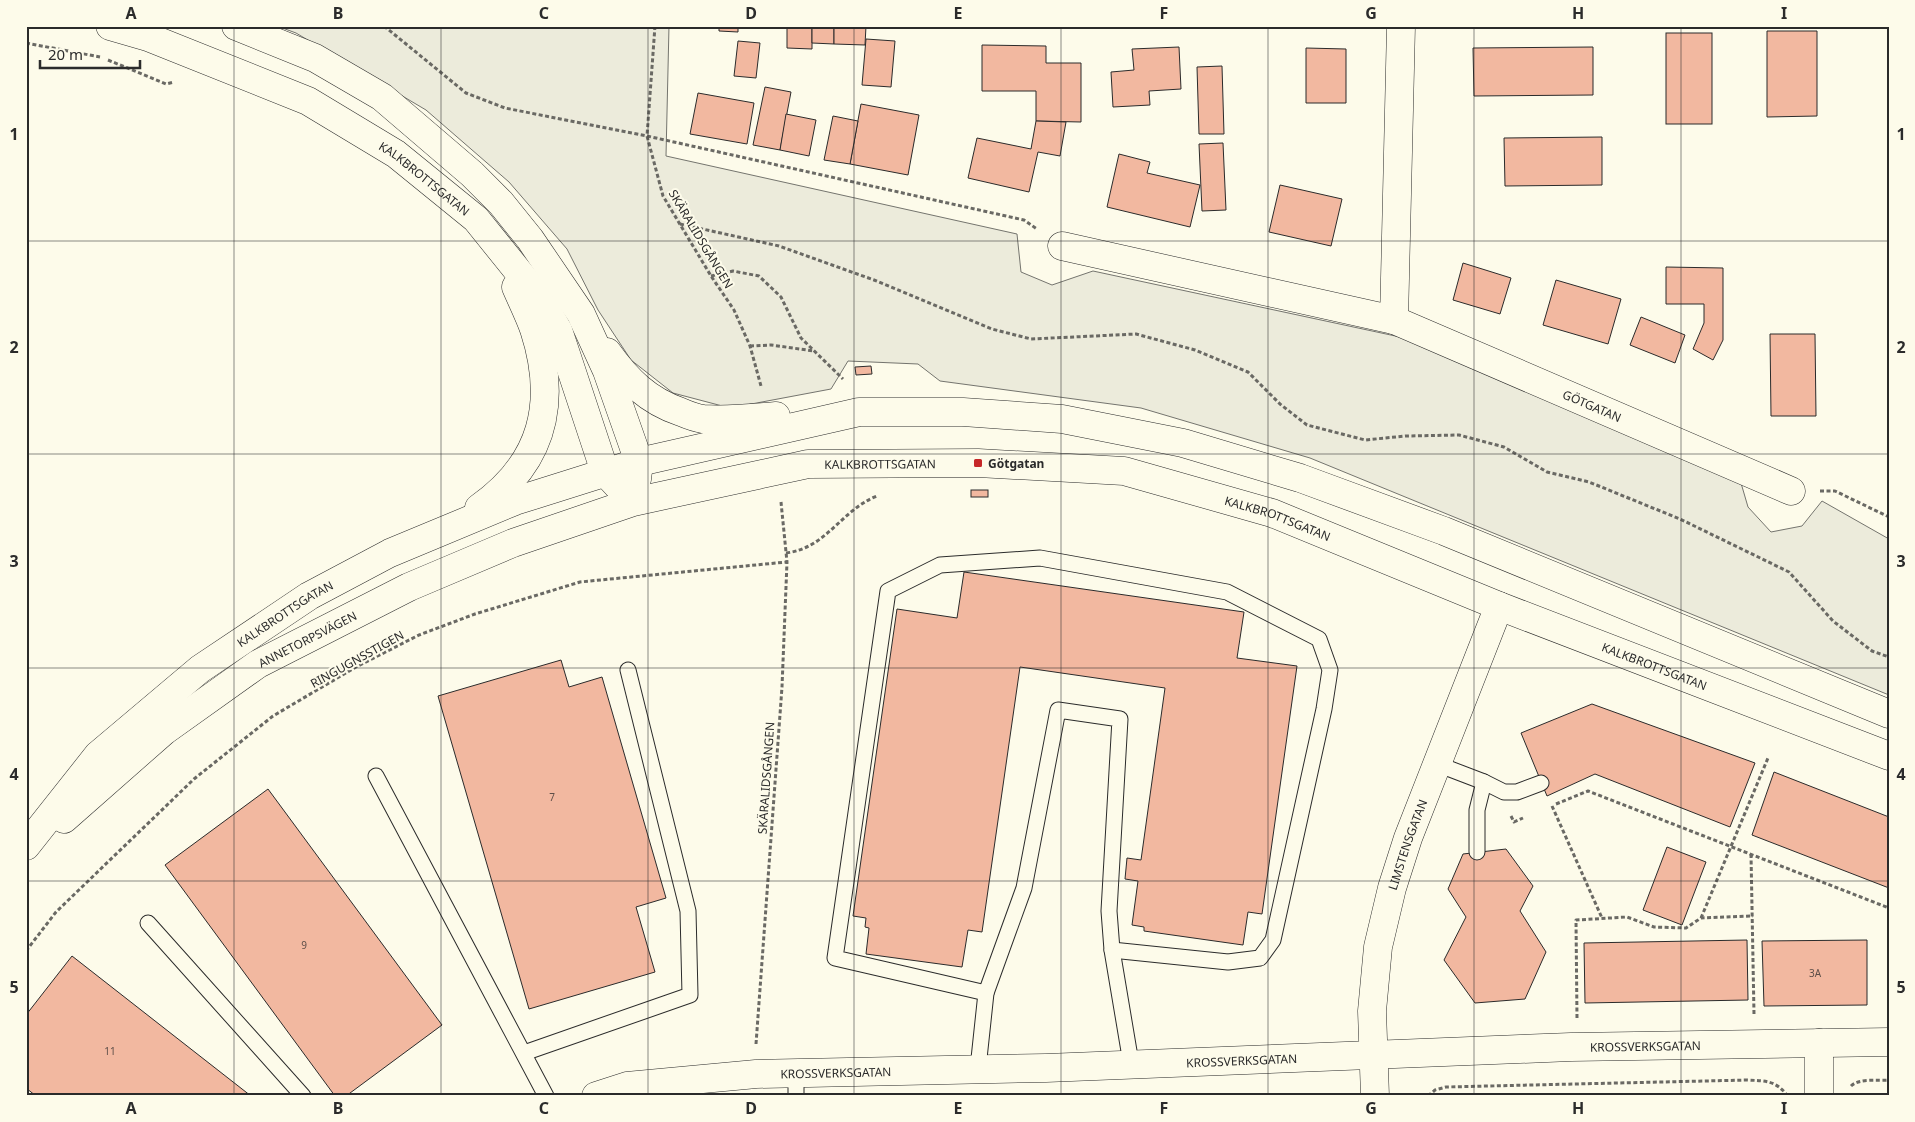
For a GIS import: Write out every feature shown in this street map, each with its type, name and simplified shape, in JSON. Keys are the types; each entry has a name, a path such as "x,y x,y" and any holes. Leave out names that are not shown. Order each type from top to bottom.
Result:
{"main road":[{"name":"KALKBROTTSGATAN","path":"110,26 148,32 308,101 396,154 476,219 538,296 558,330 605,472 633,502 808,464 978,463 1124,471 1272,513 1499,606 1889,756"},
{"path":"236,26 315,58 382,97 472,174 501,203 530,239 621,370 642,393 664,406 700,419 859,412"},
{"path":"1394,320 1401,26"},
{"path":"448,529 489,501 517,474 537,439 545,408 544,373 534,329 516,286 481,224"},
{"name":"GÖTGATAN","path":"1062,246 1394,320 1791,491"},
{"path":"581,314 607,371 640,462 633,502"},
{"name":"KALKBROTTSGATAN","path":"26,846 98,755 200,669 309,596 390,553 515,501 605,472 640,462 859,412 963,412 1062,419 1183,443 1300,478 1444,531 1889,714"},
{"name":"ANNETORPSVÄGEN","path":"26,854 164,731 258,664 409,587 513,542 633,502"},
{"name":"LIMSTENSGATAN","path":"1375,1096 1372,1011 1378,947 1392,888 1408,838 1499,606"},
{"name":"KROSSVERKSGATAN","path":"596,1096 627,1086 756,1074 796,1085 978,1068 1373,1056 1571,1047 1889,1042"},
{"path":"1819,1043 1819,1096"}],"lane":[{"path":"986,993 835,958 888,591 940,565 1040,558 1227,592 1319,639 1330,670 1324,709 1273,940 1260,958 1228,962 1112,950"},
{"path":"524,1053 690,995 688,911 628,670"},
{"path":"978,1068 986,993 1024,888 1058,710 1120,719 1109,911 1112,950 1131,1064"},
{"path":"1437,764 1484,782 1504,792 1517,792 1541,783"},
{"path":"376,776 546,1096"},
{"path":"1477,852 1477,810 1484,782"},
{"path":"148,923 303,1096"}],"path":[{"path":"384,26 466,93 505,108 647,136 1024,220 1062,246"},
{"name":"SKÄRALIDSGÅNGEN","path":"654,26 647,136 663,196 711,276 734,310 750,346 761,388"},
{"path":"680,224 779,246 874,280 992,329 1031,339 1136,334 1195,350 1248,372 1280,404 1307,425 1365,440 1406,436 1459,435 1504,447 1546,472 1589,482 1680,519 1789,572 1832,621 1872,651 1889,657"},
{"path":"711,276 733,272 759,276 781,296 802,338 843,379"},
{"path":"750,346 771,345 814,351"},
{"path":"1791,491 1834,491 1889,517"},
{"name":"SKÄRALIDSGÅNGEN","path":"756,1074 757,1018 782,686 788,562 780,494"},
{"path":"786,553 801,552 814,544 864,501 884,494"},
{"name":"RINGUGNSSTIGEN","path":"26,951 56,912 194,779 273,716 356,667 419,636 467,617 580,582 788,562"},
{"path":"1701,918 1768,758"},
{"path":"1544,809 1588,791 1889,908"},
{"path":"1504,792 1503,801 1514,822 1529,815"},
{"path":"1552,806 1602,918"},
{"path":"1751,854 1754,1021"},
{"path":"1577,1024 1576,920 1627,917 1654,927 1686,928 1701,918 1752,916"},
{"path":"1428,1096 1434,1090 1446,1087 1748,1080 1766,1081 1779,1086 1787,1096"},
{"path":"1849,1088 1854,1083 1889,1080"}],"shaded area":[{"path":"277,26 669,26 666,156 1017,234 1021,272 1052,285 1093,271 1414,340 1741,483 1748,507 1771,532 1802,526 1822,501 1889,539 1889,695 1310,458 1141,408 940,381 918,364 848,361 831,389 730,408 673,393 631,360 598,310 567,249 509,182 426,110 296,33"}],"building":[{"path":"719,26 738,26 738,32 719,31"},
{"path":"787,26 812,26 812,49 787,48"},
{"path":"812,26 834,26 834,44 812,43"},
{"path":"834,26 866,26 865,45 834,44"},
{"path":"1767,31 1817,31 1817,116 1767,117"},
{"path":"1666,33 1712,33 1712,124 1666,124"},
{"path":"866,39 895,41 891,87 862,85"},
{"path":"738,41 760,43 756,78 734,76"},
{"path":"982,45 1046,46 1046,63 1081,63 1081,122 1036,121 1036,91 982,91"},
{"path":"1179,47 1181,89 1149,91 1150,105 1113,107 1111,72 1134,70 1132,49"},
{"path":"1593,47 1593,95 1474,96 1473,48"},
{"path":"1306,48 1346,49 1346,103 1306,103"},
{"path":"1222,66 1224,134 1199,134 1197,67"},
{"path":"765,87 791,92 780,150 753,145"},
{"path":"698,93 754,103 747,144 690,134"},
{"path":"861,104 919,115 908,175 850,164"},
{"path":"786,114 816,120 809,156 780,150"},
{"path":"833,116 858,121 850,164 824,160"},
{"path":"1036,121 1066,122 1060,156 1038,152 1029,192 968,178 977,138 1031,149"},
{"path":"1602,137 1602,185 1505,186 1504,138"},
{"path":"1223,143 1226,210 1202,211 1199,144"},
{"path":"1119,154 1150,162 1147,173 1200,185 1190,227 1107,207"},
{"path":"1280,185 1342,199 1331,246 1269,232"},
{"path":"1463,263 1511,278 1500,314 1453,300"},
{"path":"1666,267 1723,268 1723,340 1713,360 1693,349 1704,323 1704,304 1666,304"},
{"path":"1556,280 1621,299 1608,344 1543,325"},
{"path":"1641,317 1685,335 1675,363 1630,345"},
{"path":"1770,334 1815,334 1816,416 1771,416"},
{"path":"871,366 872,374 856,375 855,367"},
{"path":"971,490 988,490 988,497 971,497"},
{"path":"964,572 1244,612 1237,658 1297,666 1262,914 1248,912 1243,945 1144,931 1144,927 1132,925 1138,881 1125,879 1127,858 1141,860 1165,688 1020,667 982,932 968,930 962,967 866,954 869,928 865,927 866,918 853,916 897,609 957,618"},
{"path":"561,660 569,687 602,677 666,898 636,907 655,972 529,1009 438,696"},
{"path":"1592,704 1755,763 1730,827 1595,774 1547,796 1521,733"},
{"path":"1774,772 1889,817 1889,888 1752,835"},
{"path":"268,789 442,1025 346,1096 335,1096 165,865"},
{"path":"1667,847 1706,862 1682,925 1643,910"},
{"path":"1506,849 1533,886 1520,911 1546,952 1525,999 1475,1003 1444,960 1466,917 1448,889 1463,854"},
{"path":"1747,940 1748,1000 1585,1003 1584,943"},
{"path":"1867,940 1867,1005 1764,1006 1762,941"},
{"path":"72,956 251,1096 36,1096 26,1088 26,1015"}],"hedge":[{"path":"1595,1096 1600,1096"}],"place":[{"name":"Götgatan","path":"978,463"}]}
